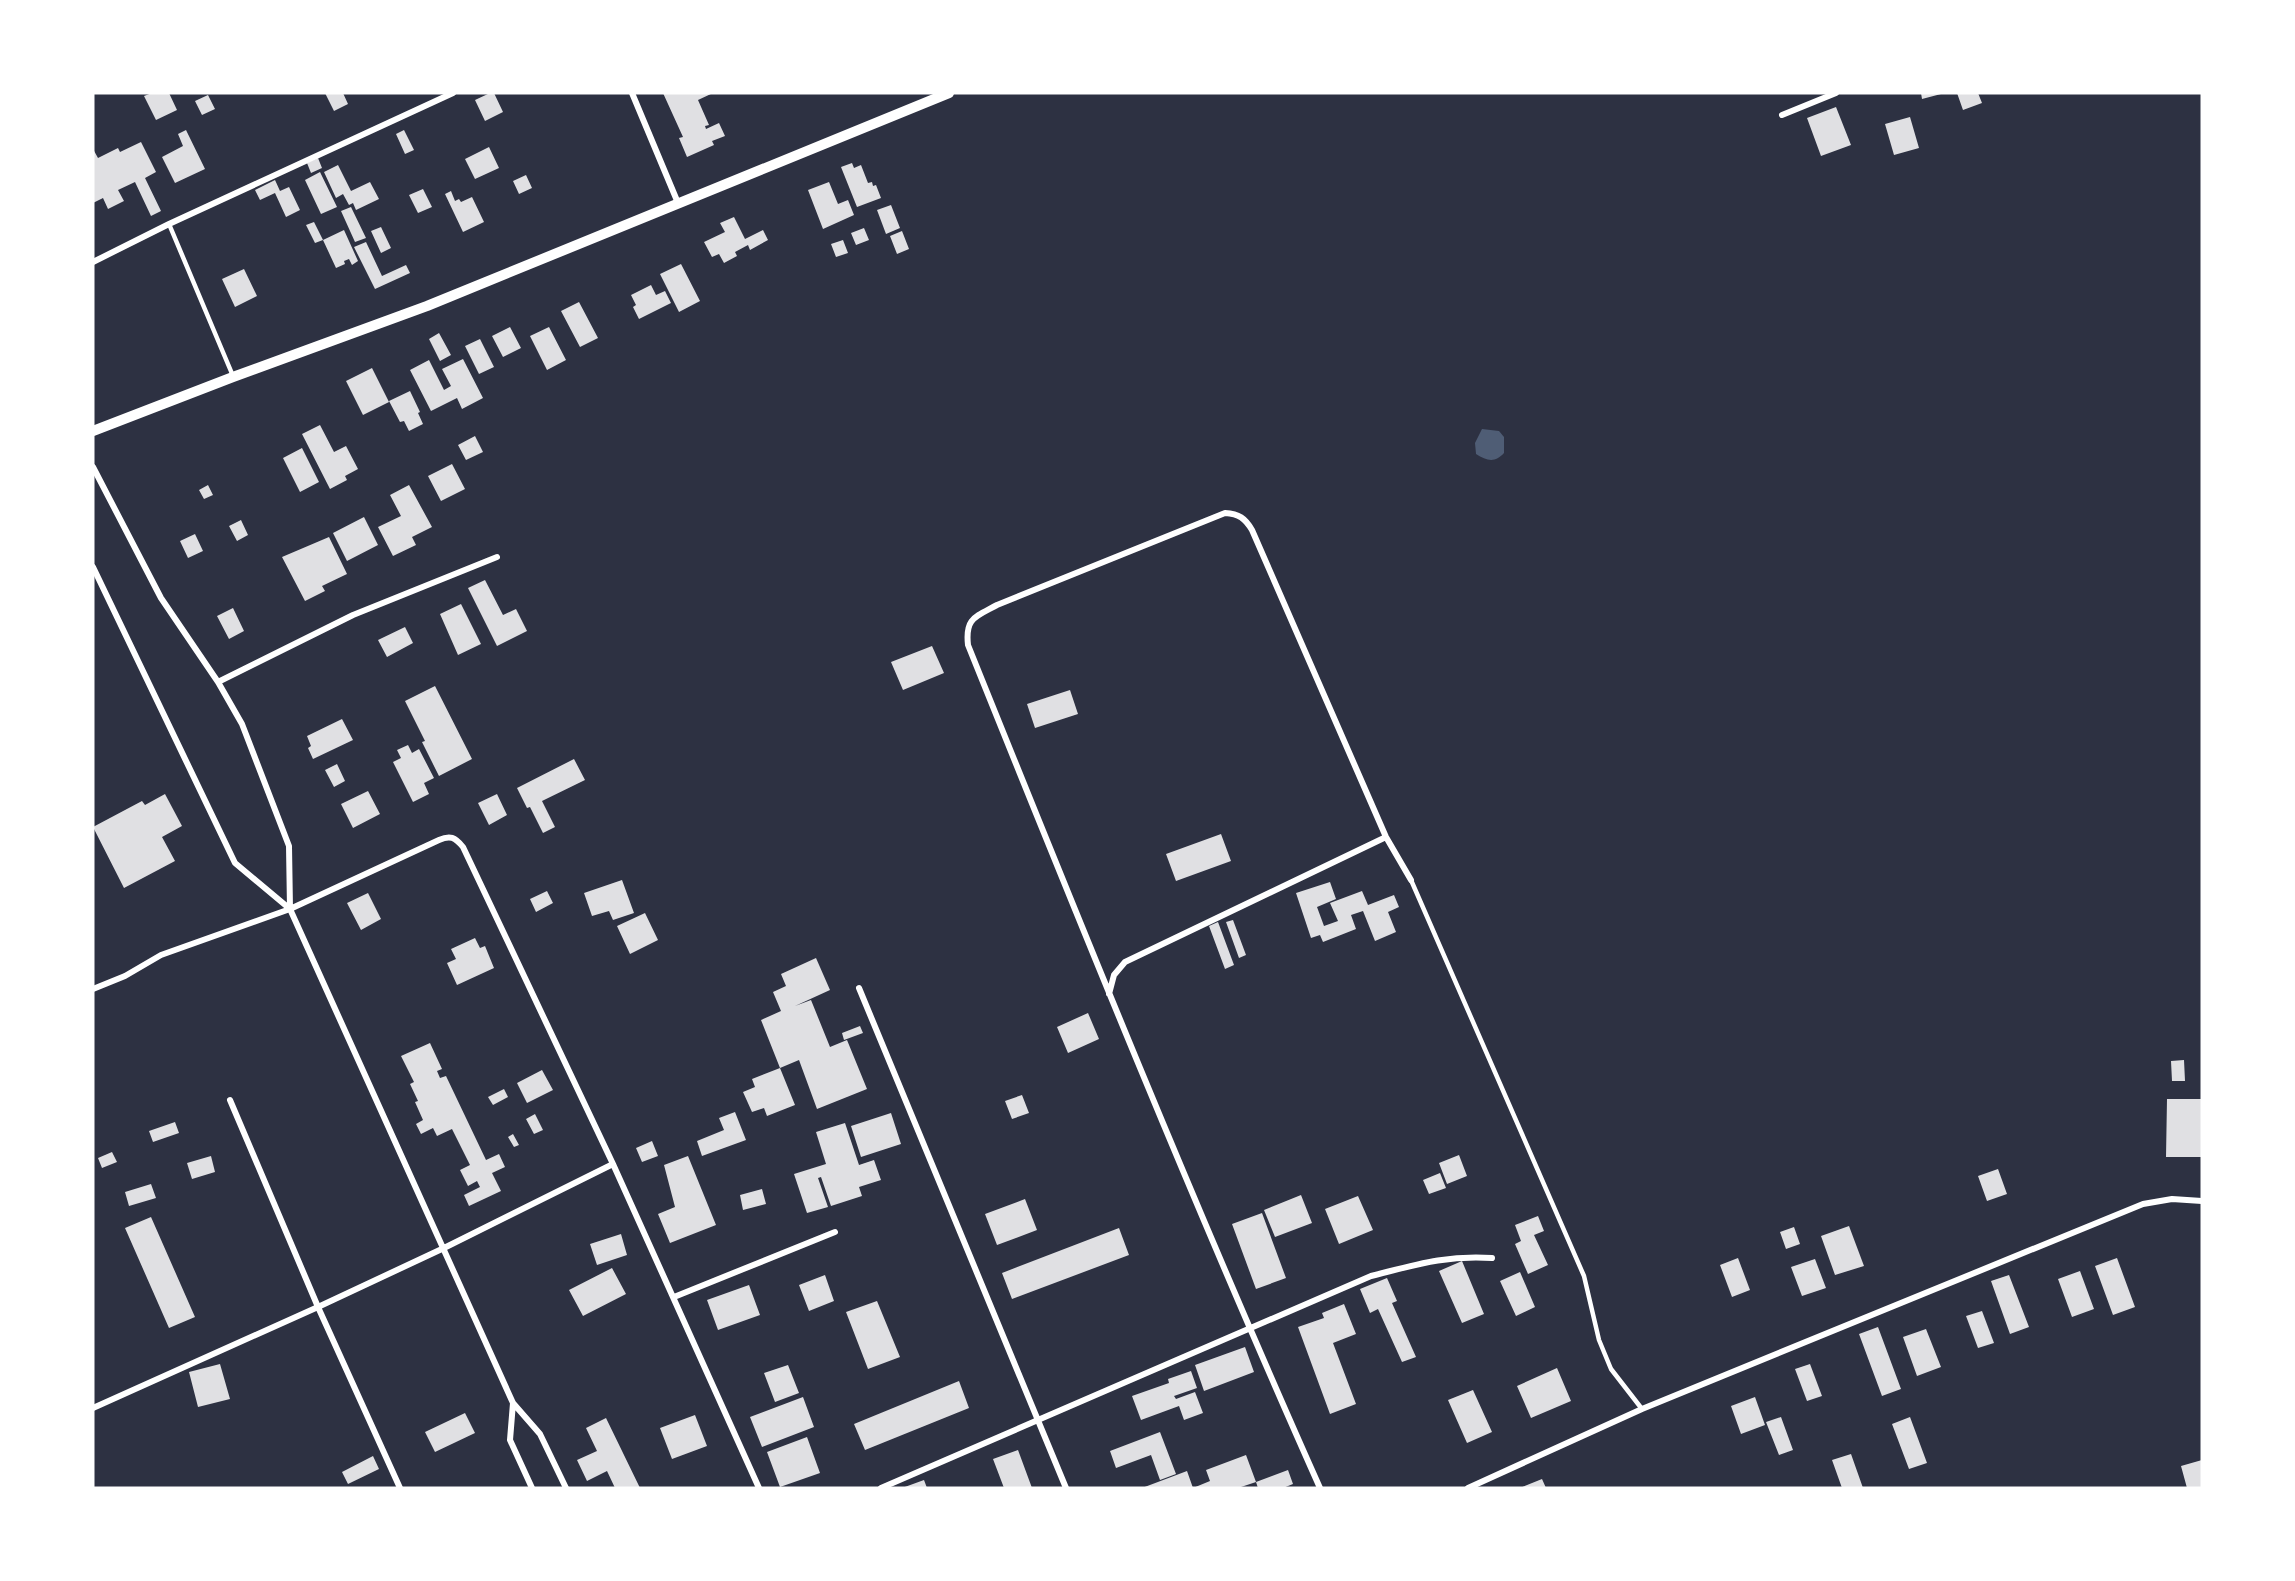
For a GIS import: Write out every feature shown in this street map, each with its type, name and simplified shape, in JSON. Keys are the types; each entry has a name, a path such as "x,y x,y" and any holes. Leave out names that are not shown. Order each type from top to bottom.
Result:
{"street":[{"path":"93,262 168,224 453,93"},
{"path":"632,93 678,203"},
{"path":"93,431 427,306 678,203 921,98 949,93"},
{"path":"1782,115 1836,93"},
{"path":"93,467 161,598 218,682 242,724 289,846 290,909 513,1403 540,1434 566,1488"},
{"path":"1320,1488 1250,1330 1108,995 968,645 966,630 970,622 997,605 1225,513 1240,515 1248,521 1386,837 1411,880"},
{"path":"218,682 353,615 497,557"},
{"path":"93,567 235,863 290,909"},
{"path":"93,989 125,976 161,955 290,909 448,836 455,838 463,847 613,1164 759,1488"},
{"path":"1108,995 1114,975 1125,962 1386,837"},
{"path":"859,988 1066,1488"},
{"path":"230,1100 318,1307 400,1488"},
{"path":"93,1408 444,1248 613,1164"},
{"path":"1468,1488 1641,1409 2143,1204 2172,1199 2202,1201"},
{"path":"674,1297 835,1232"},
{"path":"881,1488 1371,1276 1440,1258 1467,1256 1492,1258"},
{"path":"513,1403 510,1440 532,1488"}],"lane":[{"path":"168,224 233,377"},
{"path":"1411,880 1584,1276 1599,1340 1611,1370 1641,1409"}],"water":[{"path":"1482,429 1499,431 1504,437 1504,453 1494,460 1476,454 1475,443"}],"building":[{"path":"152,93 169,93 177,110 156,120 144,96"},
{"path":"325,93 343,93 348,104 334,111"},
{"path":"494,93 503,112 485,121 475,100"},
{"path":"663,93 713,93 698,100 709,125 705,126 706,129 719,123 725,136 712,141 714,145 687,157 679,138 683,137"},
{"path":"1921,93 1941,93 1941,94 1922,99"},
{"path":"1957,93 1978,93 1982,103 1963,110"},
{"path":"208,95 215,109 202,115 195,101"},
{"path":"1836,107 1851,145 1821,156 1807,118"},
{"path":"1910,117 1919,148 1894,155 1885,124"},
{"path":"186,130 205,169 175,183 162,157 183,146 178,134"},
{"path":"404,130 414,150 405,154 396,134"},
{"path":"141,142 156,172 145,178 161,211 151,216 135,182 118,190 124,201 108,209 103,198 93,203 93,149 98,158 118,148 120,152"},
{"path":"489,147 499,168 475,179 465,159"},
{"path":"318,158 322,168 311,173 307,163"},
{"path":"852,163 854,168 861,165 868,183 872,182 873,186 876,185 881,198 857,207 841,167"},
{"path":"338,165 351,191 370,182 379,199 356,210 353,203 349,205 343,194 336,198 324,172"},
{"path":"320,172 337,207 321,214 305,180"},
{"path":"526,175 532,188 519,194 513,181"},
{"path":"275,180 280,191 289,187 300,210 286,217 275,193 260,200 255,190"},
{"path":"829,182 838,204 848,200 854,215 823,229 808,190"},
{"path":"423,189 432,207 418,213 409,195"},
{"path":"451,191 455,201 459,199 461,202 472,197 484,222 463,232 445,194"},
{"path":"891,205 900,228 886,234 877,210"},
{"path":"351,207 366,238 355,242 341,211"},
{"path":"734,217 745,239 763,230 768,240 750,250 748,245 735,252 737,256 724,263 719,254 712,257 704,242 725,232 720,223"},
{"path":"314,222 323,240 315,243 306,225"},
{"path":"381,227 391,248 381,253 371,231"},
{"path":"864,228 869,240 856,245 851,233"},
{"path":"344,230 358,261 352,265 349,259 344,261 345,264 336,268 323,240"},
{"path":"902,231 909,249 897,254 890,236"},
{"path":"843,240 848,253 836,257 831,244"},
{"path":"366,242 382,276 406,265 410,273 375,289 354,247"},
{"path":"681,264 700,301 679,312 660,274"},
{"path":"244,269 257,296 235,307 222,279"},
{"path":"651,285 656,295 665,291 671,303 639,319 633,307 636,305 631,295"},
{"path":"579,302 598,338 580,347 561,311"},
{"path":"510,327 521,348 503,357 492,336"},
{"path":"549,327 566,360 547,370 530,336"},
{"path":"439,333 451,355 440,361 429,339"},
{"path":"480,339 494,367 479,374 465,346"},
{"path":"463,359 483,398 462,409 457,398 431,411 410,370 429,360 444,390 451,386 442,369"},
{"path":"372,368 389,402 363,415 346,381"},
{"path":"410,391 423,424 409,431 404,421 400,422 389,401"},
{"path":"320,425 334,452 346,446 358,469 345,476 347,480 330,489 302,434"},
{"path":"475,436 483,452 466,460 458,445"},
{"path":"302,448 319,482 300,492 283,458"},
{"path":"452,464 465,489 441,501 428,476"},
{"path":"208,485 213,495 204,499 199,490"},
{"path":"409,485 432,527 412,537 416,545 393,556 378,527 401,516 390,495"},
{"path":"364,517 378,545 347,561 333,533"},
{"path":"241,520 248,535 237,541 229,526"},
{"path":"195,534 203,551 188,558 180,541"},
{"path":"329,537 347,574 322,586 325,591 305,601 282,557"},
{"path":"485,580 503,615 516,609 527,631 497,646 468,588"},
{"path":"461,604 481,644 458,655 440,614"},
{"path":"233,608 244,631 229,639 217,616"},
{"path":"405,627 413,643 387,657 378,640"},
{"path":"932,646 944,673 903,690 891,662"},
{"path":"435,686 472,759 439,776 405,701"},
{"path":"1070,690 1078,714 1035,728 1027,704"},
{"path":"342,719 353,740 313,759 308,748 311,746 307,736"},
{"path":"408,745 412,753 419,749 434,778 424,783 429,794 413,802 393,762 401,758 397,750"},
{"path":"574,759 585,780 542,801 555,827 543,833 517,788"},
{"path":"337,764 345,781 334,787 325,770"},
{"path":"368,791 380,814 353,828 341,804"},
{"path":"165,794 182,826 162,837 175,861 124,888 93,827 142,801 145,805"},
{"path":"497,794 507,815 489,825 478,803"},
{"path":"1221,834 1231,861 1176,881 1166,854"},
{"path":"622,880 634,913 613,920 609,911 592,916 584,893"},
{"path":"1330,882 1336,899 1317,907 1324,926 1338,921 1330,903 1362,891 1368,905 1394,895 1399,907 1388,912 1396,932 1375,941 1363,911 1351,915 1356,929 1323,942 1320,935 1311,938 1296,893"},
{"path":"547,891 553,903 536,912 530,899"},
{"path":"368,893 381,919 361,930 347,903"},
{"path":"645,913 658,940 630,954 617,926"},
{"path":"1233,920 1246,955 1239,958 1226,922"},
{"path":"1218,922 1234,965 1225,969 1209,926"},
{"path":"475,938 480,948 485,946 494,968 457,985 447,963 456,959 451,949"},
{"path":"816,958 830,990 795,1006 811,1000 830,1047 847,1040 867,1089 817,1109 799,1060 780,1068 761,1020 781,1011 773,992 786,986 781,974"},
{"path":"1088,1013 1099,1039 1068,1053 1057,1027"},
{"path":"860,1026 863,1033 844,1040 842,1033"},
{"path":"430,1043 442,1069 437,1071 440,1078 446,1076 486,1160 499,1154 505,1167 492,1173 501,1191 469,1206 464,1195 480,1187 477,1181 468,1186 460,1170 470,1165 452,1129 437,1136 433,1128 421,1134 416,1124 423,1120 410,1084 414,1082 401,1056"},
{"path":"2184,1060 2185,1081 2172,1081 2171,1061"},
{"path":"780,1068 795,1105 767,1116 764,1108 752,1112 743,1092 755,1087 752,1079"},
{"path":"542,1070 553,1090 527,1103 517,1083"},
{"path":"504,1089 508,1097 493,1105 488,1097"},
{"path":"1022,1095 1029,1113 1012,1119 1005,1101"},
{"path":"2167,1099 2202,1099 2202,1157 2166,1157"},
{"path":"735,1112 746,1140 702,1156 697,1141 724,1130 719,1118"},
{"path":"891,1113 901,1144 861,1157 851,1126"},
{"path":"535,1114 543,1130 534,1134 526,1119"},
{"path":"175,1122 179,1133 153,1142 149,1131"},
{"path":"845,1123 859,1165 874,1160 881,1180 859,1187 862,1196 831,1206 821,1177 818,1178 828,1207 807,1213 794,1174 826,1164 816,1132"},
{"path":"513,1134 519,1145 514,1147 508,1137"},
{"path":"652,1141 658,1156 642,1162 636,1148"},
{"path":"112,1152 117,1162 102,1168 98,1158"},
{"path":"1459,1155 1467,1176 1447,1184 1439,1163"},
{"path":"211,1156 215,1172 192,1179 187,1163"},
{"path":"688,1156 716,1225 670,1243 658,1214 675,1207 664,1165"},
{"path":"1998,1169 2007,1194 1987,1201 1978,1176"},
{"path":"1440,1173 1446,1188 1429,1194 1423,1180"},
{"path":"151,1184 156,1198 129,1206 125,1192"},
{"path":"762,1189 766,1204 743,1210 740,1195"},
{"path":"1301,1195 1312,1223 1275,1237 1264,1210"},
{"path":"1358,1196 1373,1230 1339,1244 1325,1209"},
{"path":"1025,1199 1037,1230 997,1245 985,1214"},
{"path":"1262,1213 1286,1278 1256,1289 1232,1224"},
{"path":"1538,1216 1544,1231 1534,1235 1548,1265 1528,1274 1515,1244 1521,1241 1515,1225"},
{"path":"151,1217 195,1317 169,1328 125,1228"},
{"path":"1849,1226 1864,1266 1835,1275 1821,1236"},
{"path":"1794,1227 1800,1244 1786,1249 1780,1232"},
{"path":"1119,1228 1129,1255 1012,1299 1002,1273"},
{"path":"621,1234 627,1255 597,1265 590,1244"},
{"path":"1738,1258 1750,1290 1732,1297 1720,1265"},
{"path":"2117,1258 2135,1307 2113,1315 2095,1266"},
{"path":"1815,1259 1826,1288 1802,1296 1791,1267"},
{"path":"1462,1261 1484,1314 1462,1323 1439,1271"},
{"path":"612,1268 626,1294 583,1316 569,1290"},
{"path":"2080,1271 2094,1309 2072,1317 2058,1279"},
{"path":"1520,1272 1535,1307 1516,1316 1500,1281"},
{"path":"825,1275 834,1301 809,1311 799,1285"},
{"path":"2009,1275 2029,1327 2010,1334 1991,1281"},
{"path":"1387,1278 1397,1301 1392,1303 1416,1357 1402,1362 1378,1309 1370,1313 1360,1289"},
{"path":"749,1285 760,1315 718,1330 707,1300"},
{"path":"877,1301 900,1357 868,1369 846,1312"},
{"path":"1344,1304 1356,1334 1333,1343 1356,1404 1330,1414 1298,1327 1324,1318 1322,1313"},
{"path":"1982,1311 1994,1343 1978,1348 1966,1316"},
{"path":"1878,1327 1901,1389 1882,1396 1859,1334"},
{"path":"1926,1329 1941,1367 1917,1376 1903,1337"},
{"path":"1245,1347 1254,1372 1204,1391 1195,1365"},
{"path":"220,1364 230,1399 198,1407 189,1372"},
{"path":"1810,1364 1822,1396 1807,1401 1795,1369"},
{"path":"788,1365 799,1393 775,1402 764,1373"},
{"path":"1557,1368 1571,1401 1531,1418 1517,1386"},
{"path":"1191,1371 1197,1388 1174,1396 1176,1399 1195,1392 1203,1413 1184,1420 1179,1406 1141,1420 1132,1396 1169,1383 1168,1379"},
{"path":"959,1381 969,1408 865,1450 854,1424"},
{"path":"1473,1390 1492,1432 1467,1443 1448,1400"},
{"path":"803,1397 814,1427 762,1447 750,1417"},
{"path":"1755,1397 1765,1425 1741,1434 1731,1406"},
{"path":"465,1413 475,1433 435,1452 425,1432"},
{"path":"695,1415 707,1446 672,1459 660,1428"},
{"path":"1781,1417 1793,1450 1779,1455 1766,1422"},
{"path":"1910,1417 1927,1463 1909,1469 1892,1424"},
{"path":"606,1418 640,1488 615,1488 607,1471 587,1481 577,1460 597,1451 586,1428"},
{"path":"1160,1432 1176,1474 1160,1480 1151,1455 1116,1468 1110,1451"},
{"path":"807,1437 820,1473 780,1487 767,1452"},
{"path":"1018,1450 1032,1488 1004,1488 993,1459"},
{"path":"1851,1454 1863,1488 1842,1488 1832,1460"},
{"path":"1246,1455 1256,1482 1238,1488 1193,1488 1210,1481 1206,1470"},
{"path":"373,1456 379,1469 348,1484 342,1472"},
{"path":"2202,1460 2202,1488 2187,1488 2181,1466"},
{"path":"1288,1470 1293,1484 1283,1488 1258,1488 1256,1482"},
{"path":"1187,1471 1193,1488 1142,1488"},
{"path":"1542,1479 1546,1488 1520,1488"},
{"path":"924,1480 927,1488 902,1488"}]}
